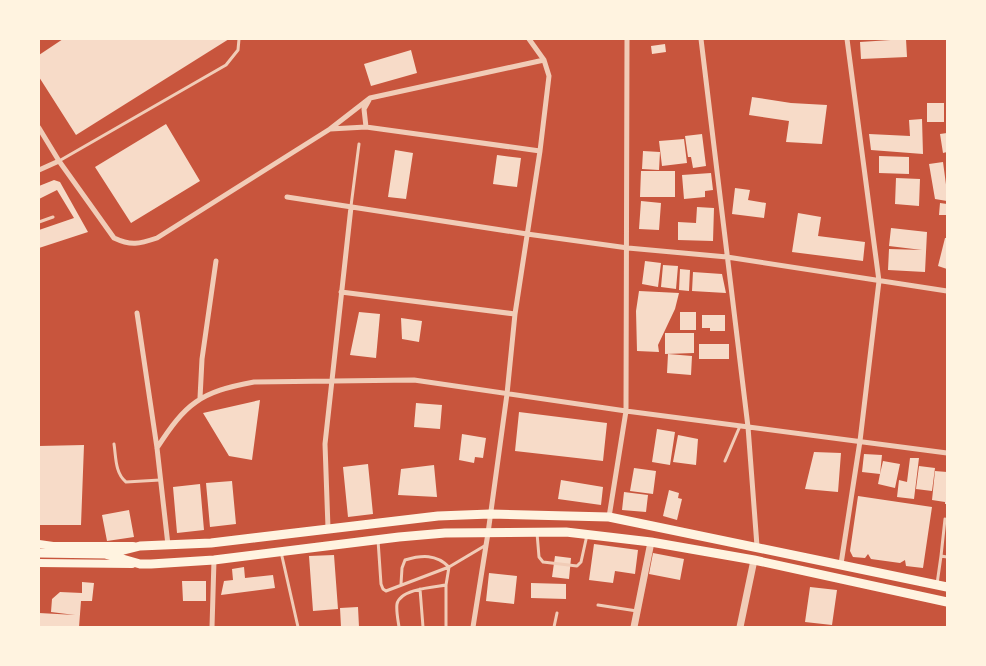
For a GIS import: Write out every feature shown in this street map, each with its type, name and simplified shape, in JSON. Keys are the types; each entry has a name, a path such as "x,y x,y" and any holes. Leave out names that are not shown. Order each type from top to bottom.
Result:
{"main road":[{"path":"39,544 53,546 140,546 211,543 438,516 490,514 609,517 947,586"},
{"path":"39,563 140,564 214,560 445,533 566,532 651,542 754,560 947,602"},
{"path":"39,553 105,554 140,546"},
{"path":"105,554 140,564"}],"street":[{"path":"473,627 488,533 515,314 540,151 549,76 544,60 529,39"},
{"path":"609,517 626,411 628,248 627,39"},
{"path":"701,39 748,427 756,546"},
{"path":"840,564 860,441 879,281 847,39"},
{"path":"39,128 114,238 126,244 141,243 157,238 330,129 370,98 544,60"},
{"path":"366,127 364,109 370,98"},
{"path":"330,129 366,127 540,151"},
{"path":"39,170 60,161"},
{"path":"288,197 628,248 727,257 947,292"},
{"path":"328,528 325,444 351,207"},
{"path":"200,398 202,359 216,261"},
{"path":"341,292 515,314"},
{"path":"137,313 157,448 168,545"},
{"path":"157,448 179,417 200,398 233,386 254,382 414,380 626,411 947,453"},
{"path":"634,627 651,542"},
{"path":"212,627 214,560"},
{"path":"740,627 754,560"}],"lane":[{"path":"60,161 226,65 238,50 239,39"},
{"path":"351,207 359,144"},
{"path":"39,222 53,217"},
{"path":"725,461 740,426"},
{"path":"114,444 117,468 121,478 126,482 161,480"},
{"path":"937,584 945,519"},
{"path":"537,532 539,557 543,562 578,566 582,562 588,534"},
{"path":"378,540 383,589 386,591 449,568 486,545"},
{"path":"281,551 298,627"},
{"path":"941,556 947,557"},
{"path":"401,584 402,568 405,560 437,557 449,568"},
{"path":"446,627 446,585 449,568"},
{"path":"399,627 397,604 399,598 411,591 446,585"},
{"path":"420,590 424,627"},
{"path":"598,605 637,611"},
{"path":"554,627 557,613"}],"building":[{"path":"63,39 229,39 76,135 39,77 39,55"},
{"path":"906,39 907,57 861,59 860,42"},
{"path":"665,44 666,52 652,54 651,46"},
{"path":"411,50 417,73 371,86 364,64"},
{"path":"752,97 791,103 827,105 822,144 786,142 789,121 749,115"},
{"path":"927,103 944,103 944,122 927,122"},
{"path":"922,119 923,154 871,150 869,134 910,136 909,120"},
{"path":"166,124 200,181 131,223 95,167"},
{"path":"947,133 947,152 943,153 940,134"},
{"path":"702,134 706,166 693,168 691,157 688,157 685,136"},
{"path":"684,139 687,163 662,166 659,141"},
{"path":"395,150 413,153 406,199 388,197"},
{"path":"643,151 660,152 659,170 642,169"},
{"path":"497,155 521,158 517,187 493,184"},
{"path":"879,156 909,157 909,174 879,173"},
{"path":"943,162 947,201 935,199 929,164"},
{"path":"641,171 675,171 675,197 640,197"},
{"path":"711,173 713,190 705,191 705,197 684,199 682,175"},
{"path":"896,178 920,179 919,206 895,204"},
{"path":"54,180 60,182 88,232 39,248 39,230 74,218 57,190 39,199 39,186"},
{"path":"735,188 750,190 748,200 766,203 764,218 732,214"},
{"path":"641,201 661,203 659,230 639,229"},
{"path":"940,203 947,204 947,215 939,215"},
{"path":"697,207 714,208 713,241 678,240 678,222 696,223"},
{"path":"798,213 821,217 818,236 865,242 863,261 792,252"},
{"path":"891,228 927,232 925,272 888,270 889,249 922,250 889,246"},
{"path":"945,238 947,238 947,269 938,266"},
{"path":"645,261 661,263 658,287 642,284"},
{"path":"663,265 678,266 676,289 661,287"},
{"path":"680,269 690,270 689,291 679,290"},
{"path":"693,272 722,274 726,293 692,291"},
{"path":"639,291 679,293 675,309 658,345 659,352 637,351 636,311"},
{"path":"359,312 380,314 376,358 350,355"},
{"path":"680,312 696,312 696,330 680,330"},
{"path":"702,315 725,315 725,331 710,331 710,328 702,328"},
{"path":"401,318 422,321 419,342 402,339"},
{"path":"665,333 694,333 694,353 665,354"},
{"path":"699,344 729,344 729,359 699,359"},
{"path":"668,354 692,356 691,375 667,373"},
{"path":"260,400 252,460 229,456 203,413"},
{"path":"416,403 442,405 440,429 414,427"},
{"path":"519,412 607,423 603,461 515,451"},
{"path":"657,429 675,432 670,465 652,462"},
{"path":"462,434 486,438 483,458 475,457 474,463 459,460"},
{"path":"678,435 698,439 696,465 673,462"},
{"path":"84,445 81,525 39,525 39,446"},
{"path":"814,452 841,453 838,492 805,489"},
{"path":"864,454 882,455 880,474 862,472"},
{"path":"910,458 919,458 914,499 897,497 899,480 907,482"},
{"path":"883,461 900,464 895,488 878,484"},
{"path":"368,464 373,514 348,517 343,467"},
{"path":"434,465 437,497 398,495 401,469"},
{"path":"919,466 935,468 932,491 916,489"},
{"path":"634,468 656,471 653,494 630,491"},
{"path":"935,471 947,472 947,504 932,500"},
{"path":"561,480 603,487 601,505 558,499"},
{"path":"232,481 236,524 210,527 206,483"},
{"path":"200,484 204,530 177,533 173,487"},
{"path":"669,490 679,493 678,498 682,499 677,520 663,516"},
{"path":"624,492 648,495 646,512 622,510"},
{"path":"858,496 932,507 923,568 906,566 905,560 900,563 871,559 868,554 865,558 853,557 850,551"},
{"path":"129,510 134,537 107,541 102,515"},
{"path":"594,544 638,550 635,574 615,571 613,583 589,580"},
{"path":"653,553 684,559 680,580 649,574"},
{"path":"334,555 338,609 313,611 309,556"},
{"path":"555,556 571,558 569,579 552,577"},
{"path":"244,567 245,578 273,575 275,588 221,595 224,581 233,580 232,569"},
{"path":"489,573 517,576 514,604 486,601"},
{"path":"182,581 206,581 206,601 183,601"},
{"path":"82,582 94,583 92,601 81,601 79,627 39,627 39,613 75,615 51,612 52,599 60,592 82,593"},
{"path":"531,583 566,584 566,599 531,598"},
{"path":"810,587 837,590 832,625 805,622"},
{"path":"358,607 359,627 341,627 340,608"}]}
